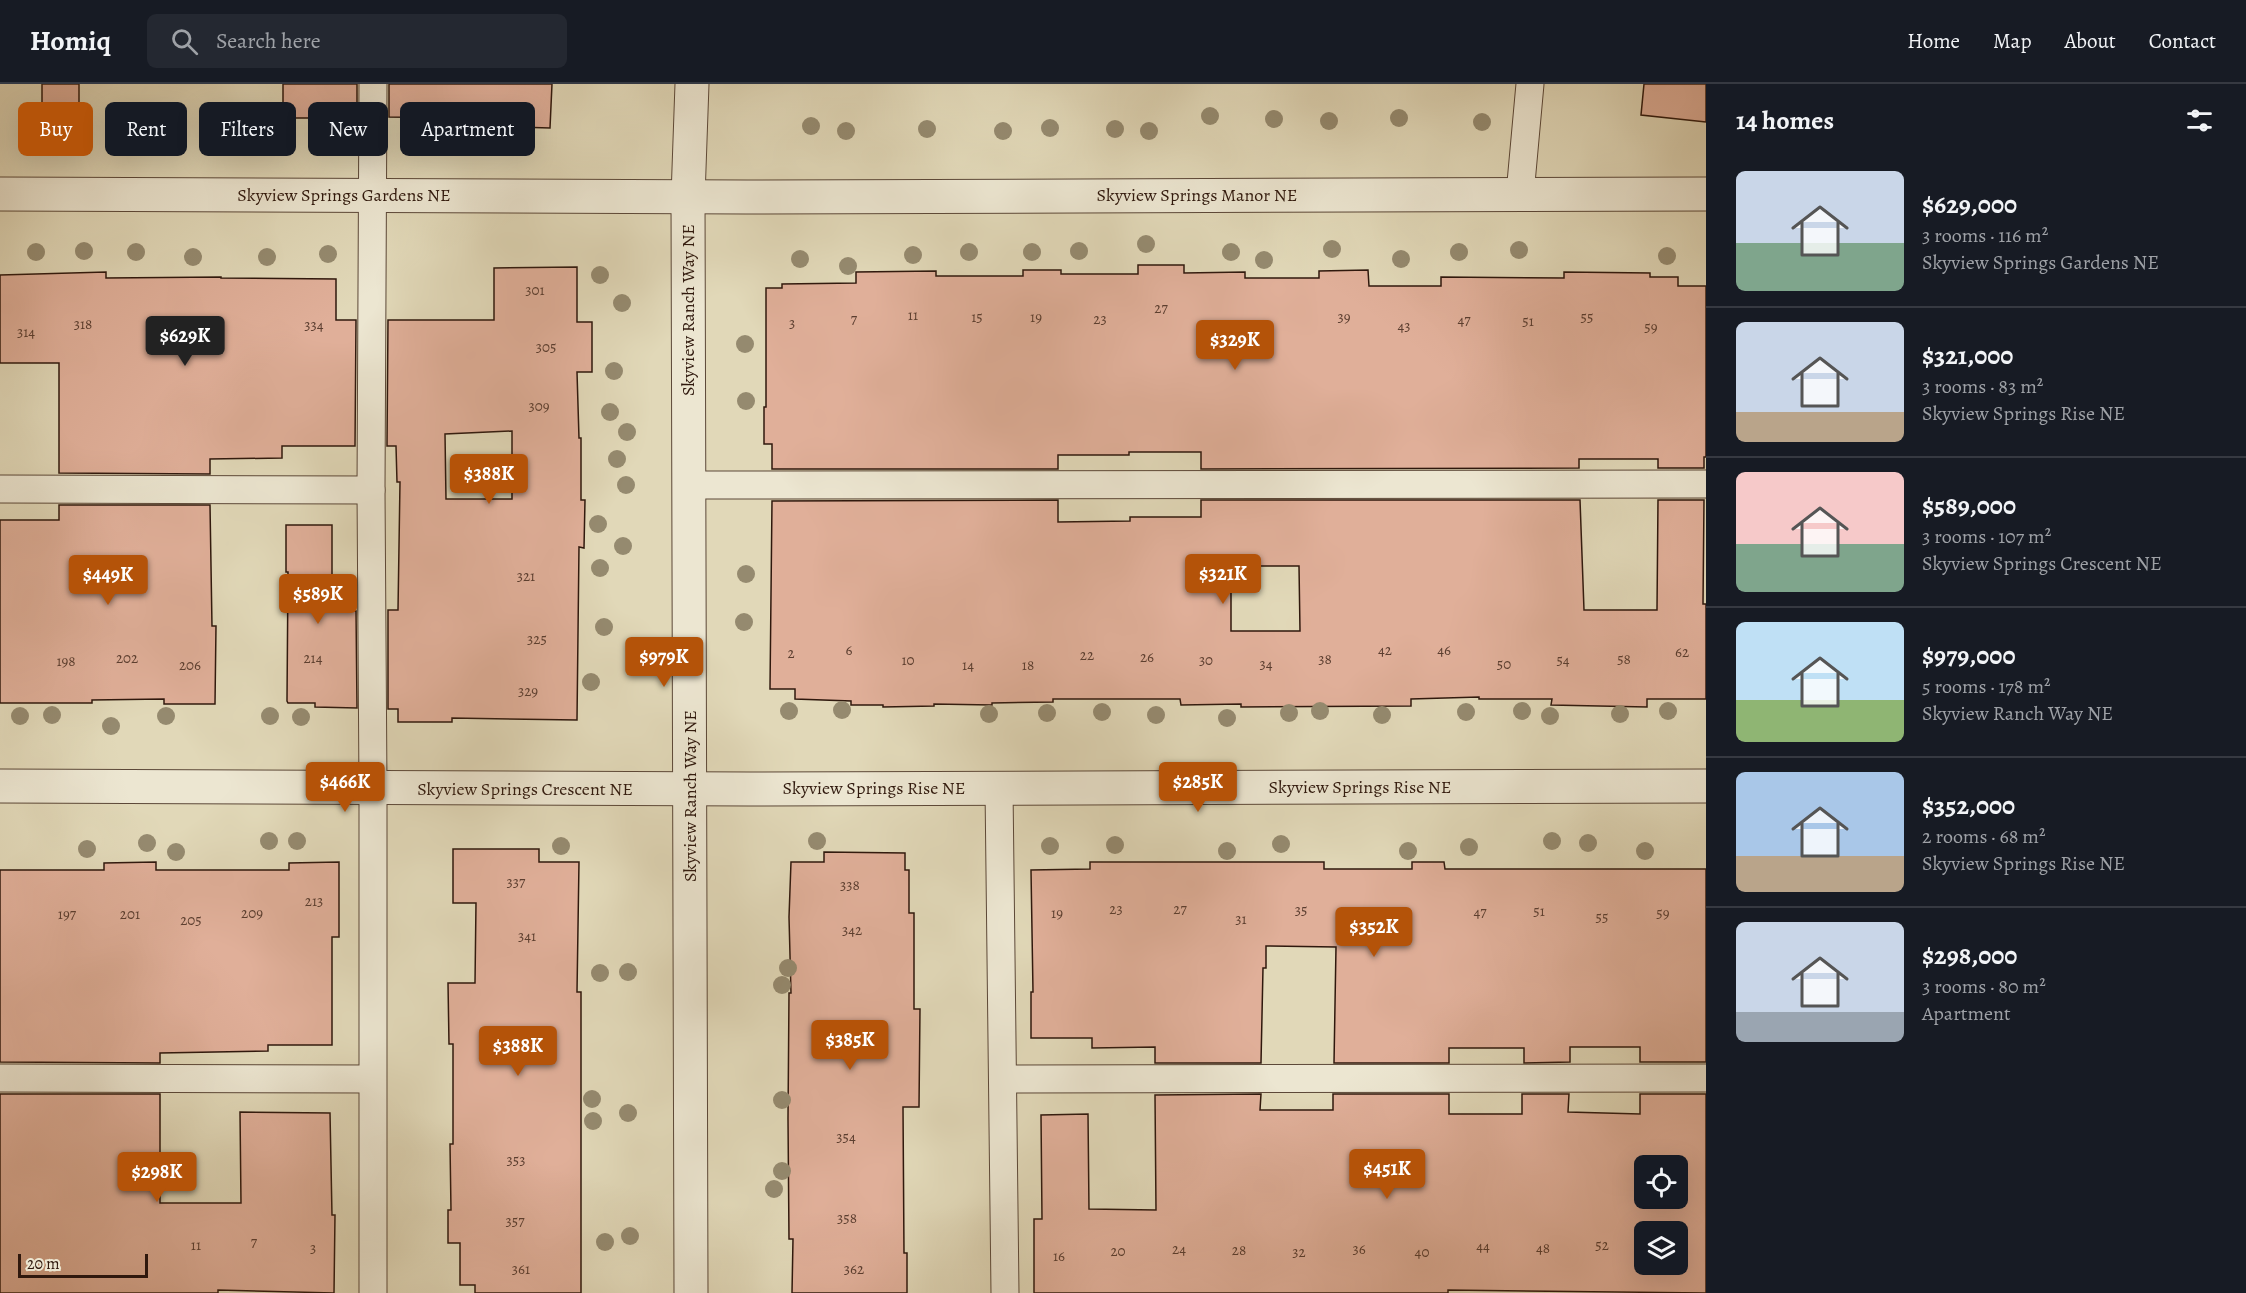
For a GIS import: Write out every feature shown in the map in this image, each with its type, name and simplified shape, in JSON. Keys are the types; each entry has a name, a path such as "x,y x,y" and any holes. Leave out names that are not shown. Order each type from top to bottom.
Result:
{"street":[{"name":"Skyview Ranch Way NE","path":"691,1293 688,197 692,84"},
{"name":"Skyview Springs Gardens NE","path":"0,194 688,197"},
{"name":"Skyview Springs Manor NE","path":"688,197 1706,194"},
{"name":"Skyview Springs Crescent NE","path":"0,786 690,789"},
{"name":"Skyview Springs Rise NE","path":"690,789 1706,786"}],"lane":[{"path":"373,84 371,490 373,1293"},
{"path":"1520,194 1530,84"},
{"path":"688,485 1706,484"},
{"path":"0,489 371,490"},
{"path":"999,788 1005,1293"},
{"path":"0,1078 372,1079"},
{"path":"1004,1079 1706,1078"}],"building":[{"path":"42,84 79,84 79,102 42,102"},
{"path":"283,84 357,84 357,102 308,102 308,118 296,118 296,102 283,102"},
{"path":"389,84 552,84 550,128 535,128 535,102 400,102 400,117 389,117"},
{"path":"1644,84 1706,84 1706,122 1641,115"},
{"path":"1138,265 1184,265 1184,273 1245,272 1245,278 1319,278 1319,271 1368,270 1369,286 1441,286 1441,277 1564,278 1564,272 1650,273 1650,277 1678,277 1678,286 1706,286 1706,457 1704,457 1704,468 1658,468 1658,459 1579,459 1579,468 1201,469 1201,452 1129,452 1129,455 1058,455 1058,469 772,469 772,444 764,444 766,288 782,288 782,284 856,283 856,272 936,271 936,276 1023,276 1023,270 1061,270 1061,274 1138,274"},
{"path":"577,267 577,322 592,322 592,372 577,372 579,438 581,438 581,500 585,500 584,548 579,547 577,720 452,718 452,722 398,722 398,709 388,709 388,610 398,610 400,482 397,482 396,446 387,446 388,320 494,320 494,268","holes":["512,431 512,499 446,499 445,434"]},
{"path":"106,272 106,278 336,279 336,320 356,320 355,446 282,446 282,458 210,459 210,474 59,473 59,363 0,363 0,275"},
{"path":"1058,500 1058,522 1130,521 1130,517 1201,517 1201,500 1580,500 1584,610 1657,610 1658,500 1704,500 1703,604 1706,604 1706,699 1647,699 1647,707 1551,705 1552,699 1479,699 1479,697 1411,699 1411,706 1241,707 1241,704 1181,705 1180,699 1053,699 1053,702 992,703 992,705 934,704 934,706 883,707 883,705 851,705 851,701 795,699 795,689 770,689 772,501","holes":["1231,566 1299,566 1300,631 1231,631"]},
{"path":"59,505 210,505 212,626 216,626 215,704 164,704 164,699 92,700 92,703 0,703 0,520 59,520"},
{"path":"286,525 332,525 332,612 356,611 357,708 315,707 315,703 288,703 287,701"},
{"path":"453,849 539,849 539,862 579,862 577,992 581,992 581,1293 475,1293 475,1285 460,1285 460,1243 448,1243 448,1210 451,1210 450,1144 453,1144 453,1044 449,1044 448,983 475,983 476,903 453,903"},
{"path":"824,852 905,853 905,870 909,870 909,913 914,913 914,1009 920,1009 919,1107 903,1107 904,1253 907,1253 907,1293 792,1293 793,1239 789,1239 788,1119 791,862 824,862"},
{"path":"156,862 156,870 289,870 289,863 339,862 339,937 332,937 332,1045 268,1045 268,1051 160,1053 160,1063 0,1062 0,870 104,870 104,863"},
{"path":"1090,862 1324,862 1324,869 1412,869 1412,862 1444,862 1445,869 1706,869 1706,1062 1640,1062 1640,1047 1570,1047 1570,1062 1524,1063 1524,1048 1449,1048 1449,1063 1334,1063 1336,947 1266,946 1266,968 1263,968 1261,1063 1155,1063 1155,1047 1092,1048 1092,1038 1031,1038 1031,992 1033,992 1031,870 1090,869"},
{"path":"0,1094 160,1094 160,1203 241,1203 240,1112 330,1113 332,1215 335,1215 334,1293 218,1290 218,1293 0,1293"},
{"path":"1261,1094 1260,1110 1333,1110 1333,1094 1449,1094 1449,1114 1522,1114 1522,1094 1569,1094 1568,1112 1640,1114 1640,1094 1706,1094 1706,1293 1448,1290 1448,1293 1034,1293 1034,1219 1042,1219 1041,1115 1088,1114 1089,1209 1156,1210 1155,1095"}]}
